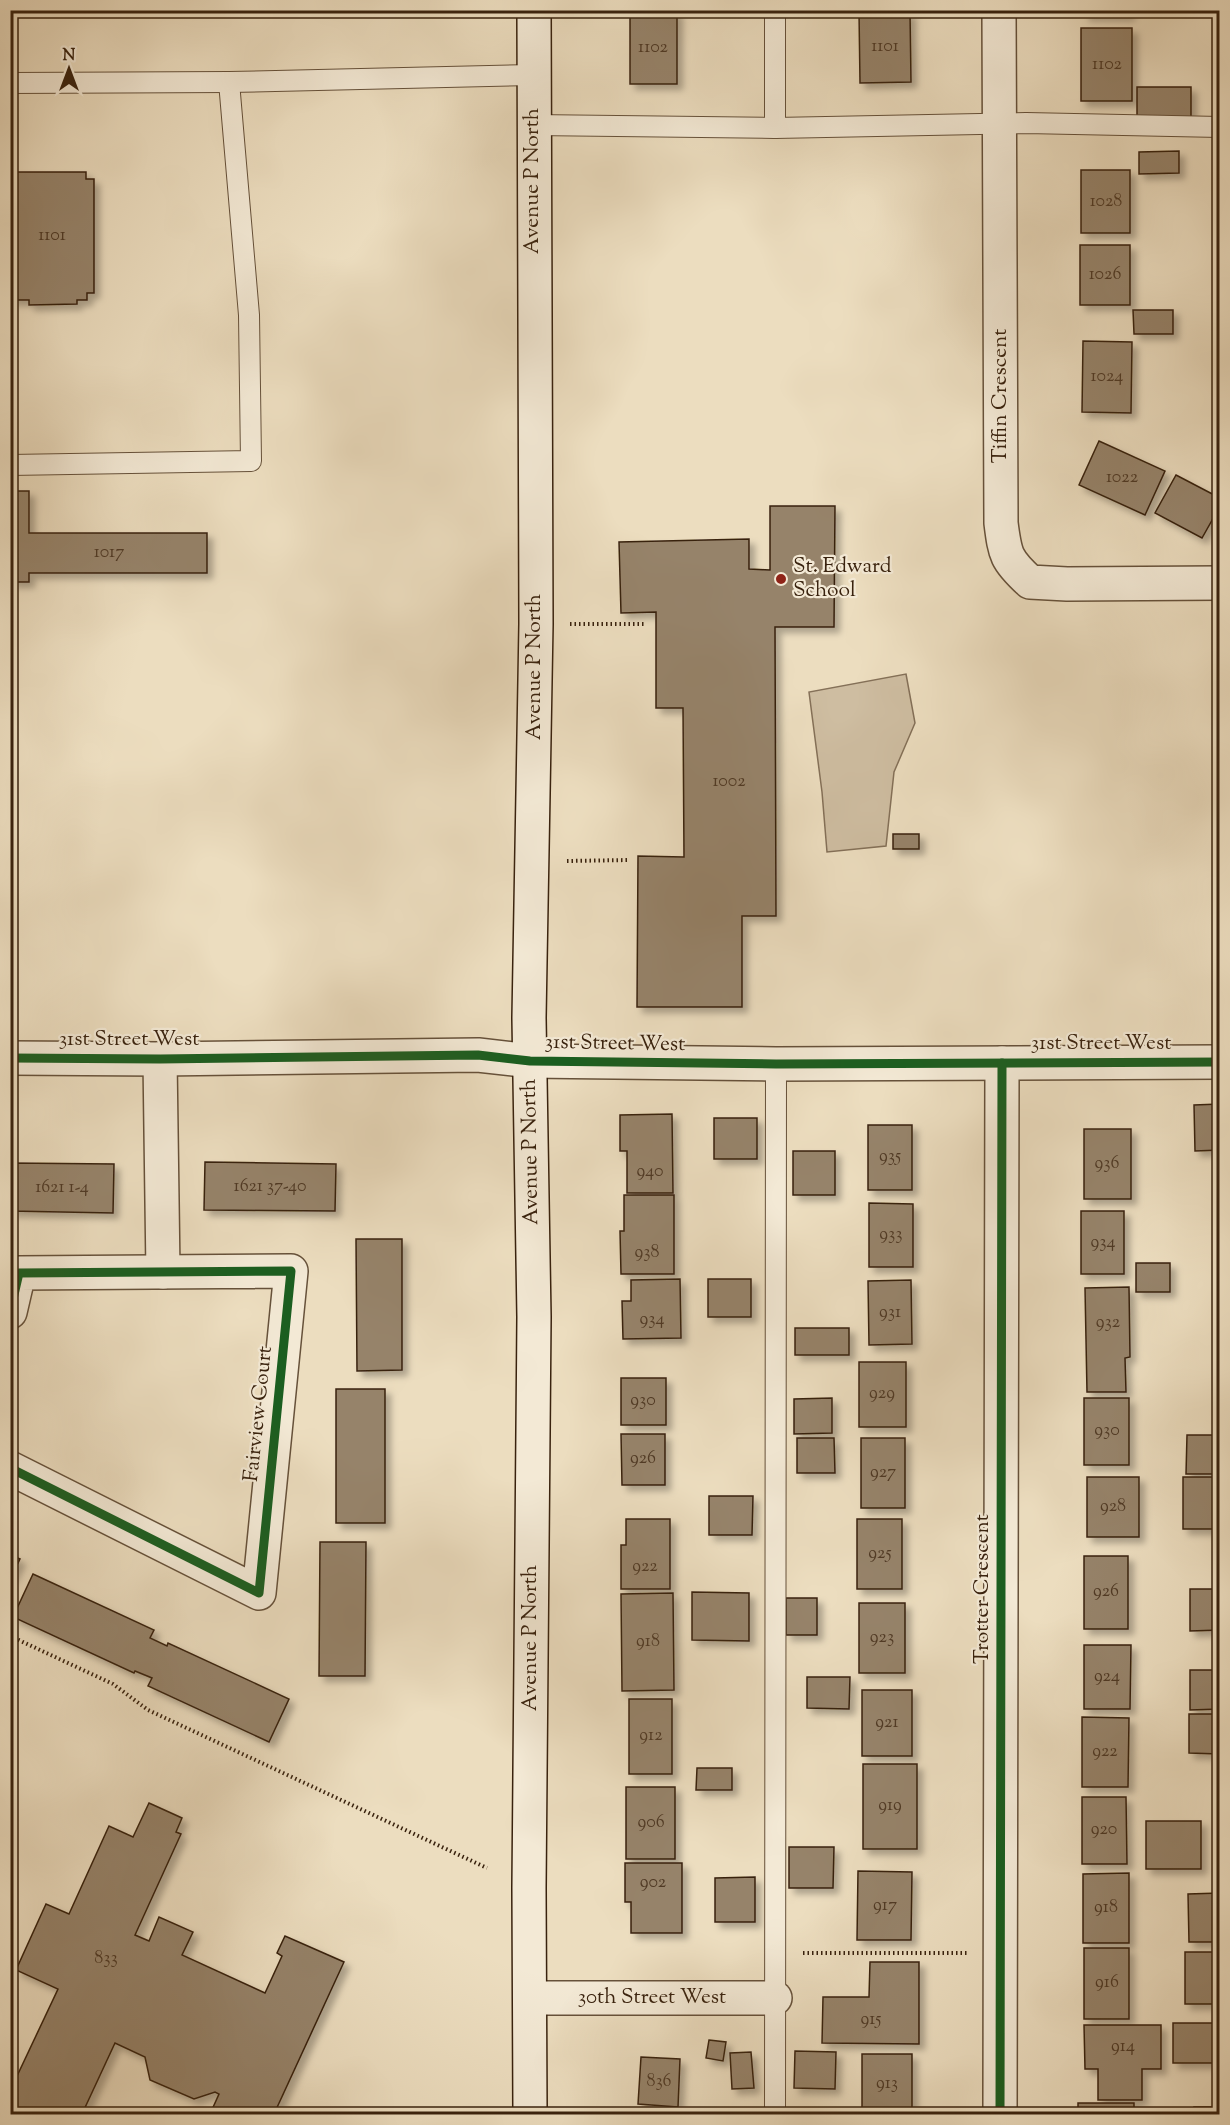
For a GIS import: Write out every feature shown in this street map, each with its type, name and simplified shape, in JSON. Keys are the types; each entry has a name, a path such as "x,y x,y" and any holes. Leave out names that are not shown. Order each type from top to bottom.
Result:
{"street":[{"name":"Avenue P North","path":"530,2115 534,1317 530,1061 536,624 534,10"},
{"name":"Tiffin Crescent","path":"999,10 1001,523 1005,552 1013,566 1030,582 1066,584 1220,583"},
{"name":"31st Street West","path":"10,1058 160,1059 478,1054 530,1061 776,1064 1220,1062"},
{"path":"160,1059 163,1272"},
{"name":"Trotter Crescent","path":"999,2115 1002,1063"},
{"name":"Fairview Court","path":"10,1312 19,1273 291,1271 259,1593 10,1468"},
{"name":"30th Street West","path":"530,1998 775,1998"}],"lane":[{"path":"775,10 775,129"},
{"path":"10,83 229,82 533,75"},
{"path":"10,465 251,461 249,315 229,82"},
{"path":"533,125 775,129 1026,123 1220,127"},
{"path":"775,2115 776,1064"}],"path":[{"path":"568,624 644,624"},
{"path":"567,861 629,860"},
{"path":"10,1636 113,1684 148,1710 487,1868"},
{"path":"775,1954 968,1953"}],"shaded area":[{"path":"906,674 915,723 894,772 886,846 827,852 809,692"}],"building":[{"path":"1084,10 1129,10 1129,15 1084,15"},
{"path":"630,11 677,11 677,84 630,84"},
{"path":"859,12 910,12 911,82 860,83"},
{"path":"1081,28 1132,28 1132,101 1081,101"},
{"path":"1137,87 1191,87 1191,120 1137,120"},
{"path":"1179,151 1179,173 1139,174 1139,152"},
{"path":"1081,170 1130,170 1130,233 1081,233"},
{"path":"10,172 86,172 86,179 94,179 94,293 87,293 87,300 77,300 77,304 29,305 29,300 10,300"},
{"path":"1080,245 1130,245 1130,305 1080,305"},
{"path":"1133,310 1173,310 1173,334 1134,334"},
{"path":"1083,341 1132,342 1131,413 1082,412"},
{"path":"1099,441 1165,471 1145,515 1079,485"},
{"path":"1176,475 1220,498 1220,506 1202,538 1155,513"},
{"path":"10,491 29,491 29,533 207,533 207,573 29,573 29,582 10,582"},
{"path":"770,506 835,506 834,627 775,627 776,916 742,916 742,1007 637,1007 638,856 684,857 683,708 656,708 656,612 621,613 619,542 749,539 749,569 770,570"},
{"path":"893,834 919,834 919,849 893,849"},
{"path":"1220,1104 1220,1150 1195,1151 1194,1105"},
{"path":"672,1114 673,1193 627,1193 627,1151 620,1151 620,1115"},
{"path":"714,1118 757,1118 757,1159 714,1159"},
{"path":"868,1125 912,1125 912,1190 868,1190"},
{"path":"1084,1129 1131,1129 1131,1199 1084,1199"},
{"path":"793,1151 835,1151 835,1195 793,1195"},
{"path":"205,1162 336,1164 335,1211 204,1210"},
{"path":"10,1163 114,1164 113,1213 10,1211"},
{"path":"624,1195 674,1195 674,1274 621,1274 620,1231 624,1231"},
{"path":"869,1203 913,1204 913,1267 869,1267"},
{"path":"1081,1211 1124,1211 1124,1274 1081,1274"},
{"path":"356,1239 402,1239 402,1370 357,1371"},
{"path":"1136,1263 1170,1263 1170,1292 1136,1292"},
{"path":"680,1279 681,1338 623,1339 622,1301 631,1301 631,1280"},
{"path":"708,1279 751,1279 751,1317 708,1317"},
{"path":"911,1280 912,1344 869,1345 868,1281"},
{"path":"1129,1287 1130,1357 1125,1358 1126,1392 1087,1392 1085,1288"},
{"path":"795,1328 849,1328 849,1355 795,1355"},
{"path":"859,1362 906,1362 906,1427 859,1427"},
{"path":"621,1378 666,1378 666,1425 621,1425"},
{"path":"336,1389 385,1389 385,1523 336,1523"},
{"path":"832,1398 832,1433 794,1434 794,1399"},
{"path":"1084,1398 1129,1398 1129,1465 1084,1465"},
{"path":"621,1434 665,1434 665,1485 622,1485"},
{"path":"1187,1435 1220,1435 1220,1474 1186,1474"},
{"path":"797,1438 834,1438 835,1473 797,1473"},
{"path":"861,1438 905,1438 905,1508 861,1508"},
{"path":"1087,1477 1139,1477 1139,1537 1087,1537"},
{"path":"1183,1477 1220,1477 1220,1529 1183,1529"},
{"path":"709,1496 753,1496 752,1535 709,1535"},
{"path":"626,1519 670,1519 670,1589 621,1589 621,1545 626,1545"},
{"path":"857,1519 902,1519 902,1589 857,1589"},
{"path":"320,1542 366,1542 365,1676 319,1676"},
{"path":"10,1555 20,1559 10,1580"},
{"path":"1084,1556 1128,1556 1128,1629 1084,1629"},
{"path":"33,1574 154,1630 150,1638 167,1646 168,1643 289,1699 269,1742 148,1686 152,1678 135,1671 134,1673 13,1617"},
{"path":"1190,1589 1220,1589 1220,1630 1190,1631"},
{"path":"692,1592 749,1593 749,1641 692,1640"},
{"path":"673,1593 674,1690 622,1691 621,1594"},
{"path":"786,1598 817,1598 817,1635 786,1635"},
{"path":"859,1603 905,1603 905,1673 859,1673"},
{"path":"1084,1645 1131,1645 1130,1709 1084,1709"},
{"path":"1190,1670 1220,1670 1220,1709 1190,1710"},
{"path":"807,1677 850,1677 849,1709 807,1708"},
{"path":"862,1690 912,1690 912,1756 862,1756"},
{"path":"629,1699 672,1699 672,1774 629,1774"},
{"path":"1189,1714 1220,1714 1220,1754 1189,1753"},
{"path":"1082,1717 1129,1718 1128,1787 1082,1787"},
{"path":"863,1764 917,1764 917,1849 863,1849"},
{"path":"697,1768 732,1768 732,1790 696,1790"},
{"path":"626,1787 675,1787 675,1859 626,1859"},
{"path":"1082,1797 1126,1797 1127,1864 1082,1864"},
{"path":"149,1803 182,1818 176,1832 181,1834 135,1935 149,1941 159,1917 193,1932 182,1955 265,1993 282,1956 277,1953 285,1936 344,1962 274,2114 210,2114 219,2094 215,2092 194,2099 150,2080 145,2057 115,2043 82,2114 10,2114 10,2091 58,1989 16,1970 46,1904 69,1914 109,1826 133,1837"},
{"path":"1146,1821 1201,1821 1201,1869 1146,1869"},
{"path":"789,1847 834,1847 833,1888 789,1888"},
{"path":"625,1863 682,1863 682,1933 631,1933 631,1902 625,1902"},
{"path":"858,1871 912,1872 911,1940 857,1940"},
{"path":"1129,1873 1129,1943 1083,1943 1083,1874"},
{"path":"755,1877 755,1922 715,1922 715,1878"},
{"path":"1220,1893 1220,1942 1189,1942 1188,1894"},
{"path":"1084,1948 1129,1948 1129,2019 1084,2019"},
{"path":"1185,1952 1220,1952 1220,2004 1185,2004"},
{"path":"870,1962 919,1962 919,2044 822,2043 823,1997 869,1997"},
{"path":"1173,2023 1220,2023 1220,2063 1173,2063"},
{"path":"1084,2025 1161,2025 1161,2069 1142,2069 1142,2100 1098,2100 1098,2069 1085,2069"},
{"path":"709,2040 726,2042 723,2061 706,2058"},
{"path":"795,2051 836,2052 835,2089 794,2088"},
{"path":"751,2052 754,2088 732,2089 730,2053"},
{"path":"862,2054 912,2054 912,2114 862,2114"},
{"path":"641,2057 680,2059 678,2107 638,2104"},
{"path":"1078,2103 1134,2103 1134,2114 1078,2114"},
{"path":"1194,2107 1220,2107 1220,2114 1194,2114"}],"cycle path":[{"path":"10,1058 160,1059 478,1055 530,1061 776,1064 1220,1062"},
{"path":"1000,2114 1002,1063"},
{"path":"10,1312 19,1273 291,1271 259,1593 10,1468"}],"place":[{"name":"St. Edward School","path":"781,579"}]}
